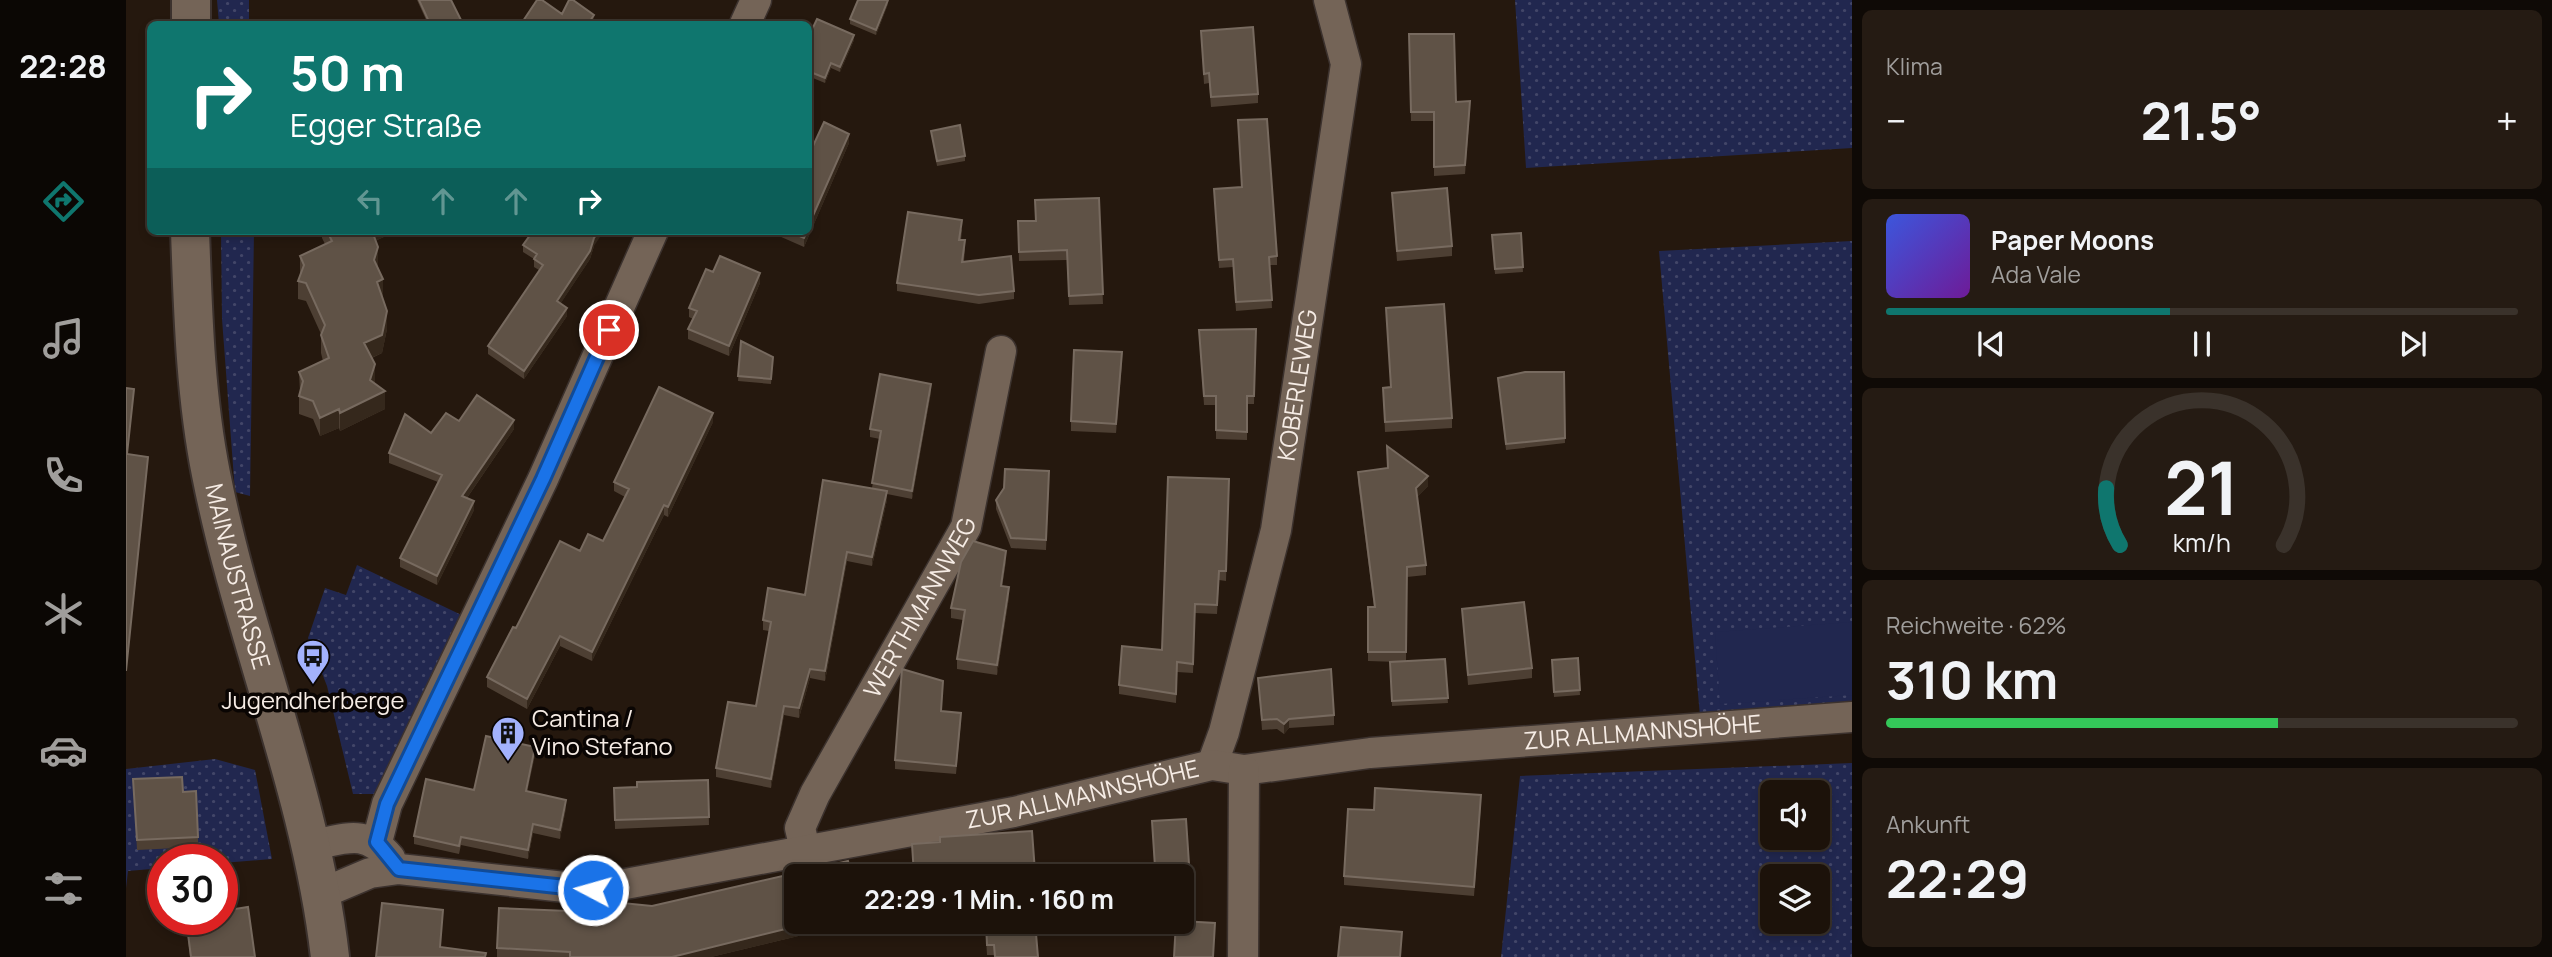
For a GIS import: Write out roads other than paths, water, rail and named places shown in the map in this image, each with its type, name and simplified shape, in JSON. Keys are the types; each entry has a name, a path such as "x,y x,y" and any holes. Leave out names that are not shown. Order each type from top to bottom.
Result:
{"main road":[{"path":"191,0 191,21"},
{"name":"MAINAUSTRASSE","path":"190,235 193,341 211,473 312,845 323,893 330,957"}],"street":[{"path":"746,21 756,0"},
{"name":"KOBERLEWEG","path":"1212,765 1224,732 1276,530 1346,64 1329,0"},
{"path":"377,842 387,804 543,479 651,235"},
{"name":"WERTHMANNWEG","path":"805,849 800,828 815,793 965,527 1001,351"},
{"name":"ZUR ALLMANNSHÖHE","path":"323,893 370,873 399,869 593,890 1014,812 1212,765 1244,770 1370,753 1852,717"},
{"path":"1243,957 1244,770"},
{"path":"312,845 357,836 377,842 399,869"}],"place":[{"name":"Jugendherberge","path":"313,686"},
{"name":"Cantina / Vino Stefano","path":"508,763"}]}
